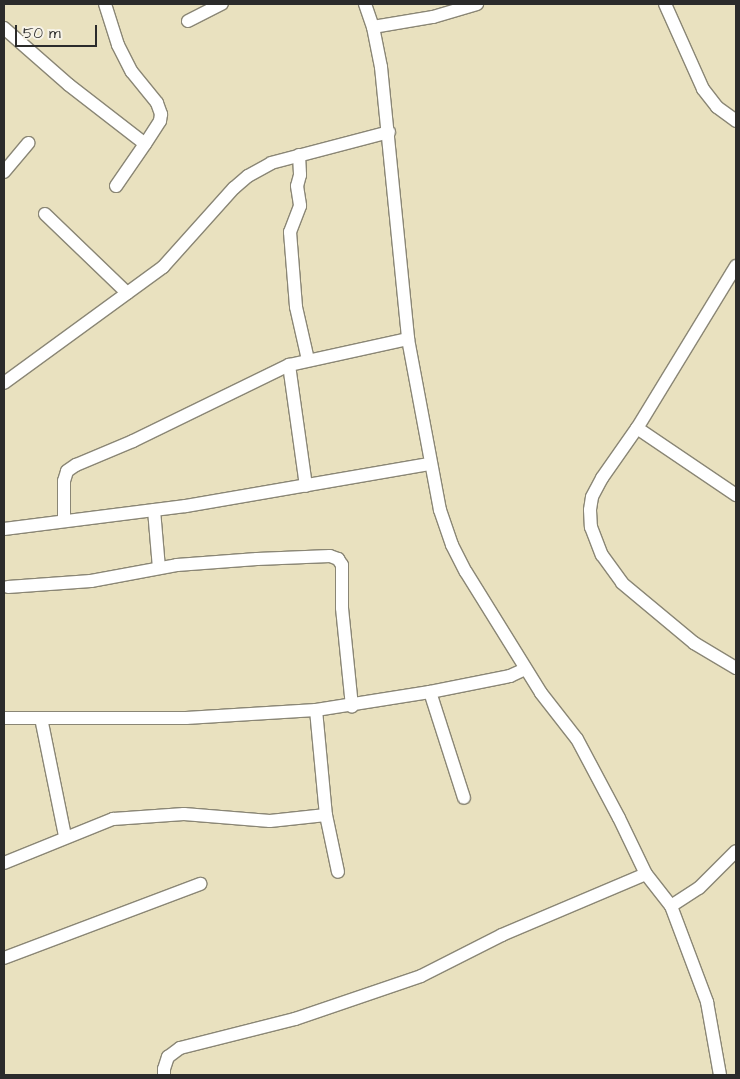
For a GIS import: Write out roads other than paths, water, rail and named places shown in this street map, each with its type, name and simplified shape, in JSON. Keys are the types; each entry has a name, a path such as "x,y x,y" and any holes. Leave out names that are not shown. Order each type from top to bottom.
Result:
{"street":[{"path":"105,4 118,45 132,72 157,103 161,114 160,121 116,186"},
{"path":"188,21 222,4"},
{"path":"365,4 373,27 381,66 408,339 440,510 452,545 466,572 525,669 577,739 646,874 671,906 707,1002 720,1075"},
{"path":"373,27 433,17 477,4"},
{"path":"665,4 703,89 717,107 736,120"},
{"path":"4,28 69,85 145,144"},
{"path":"6,376 163,267 248,176 272,163 389,132"},
{"path":"4,172 28,143"},
{"path":"299,155 300,175 297,186 300,206 290,232 296,307 308,360"},
{"path":"45,214 127,293"},
{"path":"736,266 637,428 602,478 592,497 590,510 591,526 602,555 622,583 694,643 736,668"},
{"path":"64,521 64,481 67,471 289,365 408,339"},
{"path":"289,365 306,486"},
{"path":"637,428 736,495"},
{"path":"4,529 154,510 430,464"},
{"path":"154,510 159,568"},
{"path":"8,587 91,581 159,568 257,559 330,556 338,559 342,565 342,608 352,706"},
{"path":"4,718 186,718 316,710 352,706 430,692 510,676 525,669"},
{"path":"430,692 464,798"},
{"path":"316,710 326,815 338,872"},
{"path":"40,718 65,836"},
{"path":"4,863 65,836 113,819 134,816 200,815 270,821 326,815"},
{"path":"671,906 699,888 736,851"},
{"path":"164,1075 168,1057 180,1048 295,1019 421,976 502,935 646,874"},
{"path":"4,958 200,884"}]}
